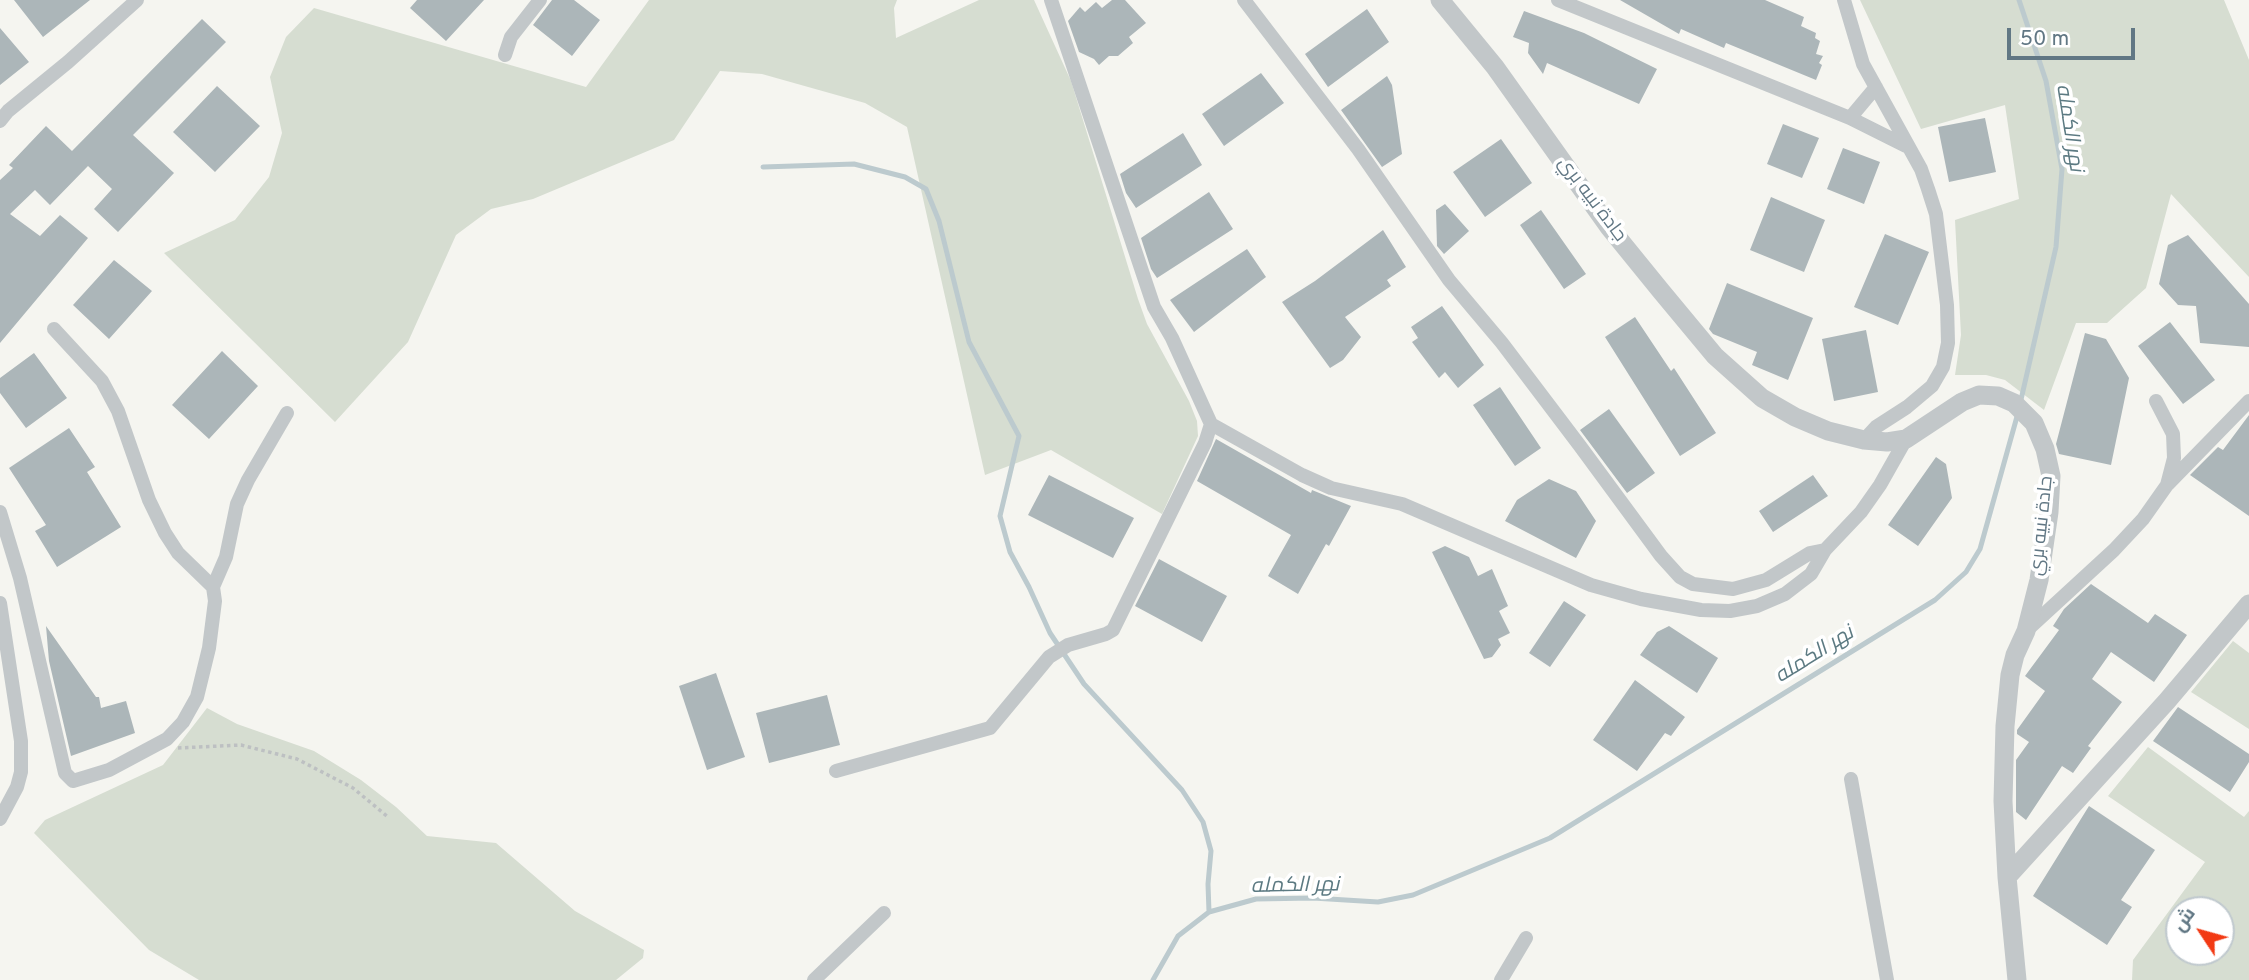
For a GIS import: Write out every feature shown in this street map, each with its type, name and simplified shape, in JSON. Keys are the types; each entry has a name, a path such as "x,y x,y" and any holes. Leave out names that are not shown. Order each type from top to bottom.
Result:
{"street":[{"path":"0,121 8,111 137,0"},
{"path":"505,55 512,37 540,0"},
{"path":"1051,0 1154,307 1172,338 1211,424 1302,475 1331,488 1402,504 1591,585 1641,599 1701,610 1730,611 1757,606 1784,594 1811,574 1825,550 1861,512 1906,439"},
{"path":"1244,0 1358,149 1448,280 1502,343 1661,556 1681,577 1692,584 1733,589 1766,580 1810,553 1825,550"},
{"name":"جادة نبيه بري","path":"1440,0 1495,67 1609,227 1715,356 1762,398 1795,417 1828,431 1864,440 1887,442 1906,439 1962,402 1979,396 1998,396 2024,411 2040,433 2051,476 2045,544 2026,631 2015,655 2007,696 2003,800 2017,980"},
{"path":"1558,0 1850,118 1906,146"},
{"path":"1844,0 1863,64 1921,169 1936,214 1946,294 1948,343 1943,367 1932,386 1908,407 1876,427 1864,440"},
{"path":"1850,118 1876,87"},
{"path":"54,329 102,381 113,401 164,533 177,553 213,587"},
{"path":"2155,401 2173,434 2174,458 2167,485"},
{"path":"2026,631 2121,542 2143,519 2167,485 2249,401"},
{"path":"0,512 20,578 65,773 73,781 109,770 167,739 183,722 197,697 209,648 215,601 213,587 226,557 237,504 287,413"},
{"path":"836,771 990,728 1049,657 1068,645 1106,634 1119,622 1205,443 1211,424"},
{"path":"2007,877 2167,701 2249,604"},
{"path":"0,820 13,796 21,772 20,741 1,609"},
{"path":"1851,779 1887,980"},
{"path":"814,980 884,913"},
{"path":"1501,980 1526,938"}],"path":[{"path":"153,747 241,745 297,759 353,788 388,817"}],"shaded area":[{"path":"649,0 897,0 894,8 896,38 979,0 1034,0 1071,81 1147,324 1197,421 1198,436 1162,514 1051,450 985,475 907,127 865,103 762,74 720,71 674,140 533,199 491,209 456,235 408,342 335,422 164,253 235,220 269,177 282,133 270,77 286,37 314,8 586,87"},
{"path":"1860,0 2224,0 2249,60 2249,277 2171,194 2146,288 2107,323 2076,323 2044,410 2005,380 1986,375 1955,375 1961,335 1955,220 2019,199 2005,105 1921,129"},
{"path":"2233,641 2249,653 2249,729 2191,692"},
{"path":"207,708 237,724 314,751 361,780 427,836 496,843 575,911 644,950 643,958 616,980 199,980 149,950 34,833 45,820 163,765"},
{"path":"2148,747 2244,817 2249,811 2249,980 2132,980 2133,960 2165,916 2165,966 2235,966 2235,896 2180,896 2205,862 2108,796"}],"building":[{"path":"14,0 90,0 43,37"},
{"path":"417,0 484,0 446,41 410,8"},
{"path":"552,0 574,0 600,20 572,56 533,25"},
{"path":"1112,0 1125,0 1146,23 1129,37 1133,43 1118,56 1109,56 1099,65 1094,59 1079,52 1068,21 1080,7 1085,12 1096,2 1102,8"},
{"path":"1620,0 1765,0 1804,17 1801,26 1816,33 1815,38 1820,41 1816,54 1823,56 1819,63 1822,65 1816,80 1726,43 1724,48 1681,29 1679,34"},
{"path":"1367,9 1389,42 1328,87 1305,54"},
{"path":"1524,11 1584,33 1657,69 1639,104 1547,63 1543,74 1528,53 1529,43 1513,37"},
{"path":"202,19 226,42 133,135 174,173 118,232 94,209 112,189 88,166 50,205 35,190 10,214 40,236 60,215 88,238 0,343 0,180 13,168 9,165 46,126 72,151"},
{"path":"0,28 29,62 0,85"},
{"path":"1261,73 1284,103 1224,146 1202,114"},
{"path":"1387,76 1392,85 1402,154 1382,167 1341,110"},
{"path":"217,86 260,126 215,172 173,132"},
{"path":"1985,118 1996,172 1949,182 1938,127"},
{"path":"1783,124 1819,138 1802,178 1767,164"},
{"path":"1183,133 1202,165 1136,208 1126,193 1120,174"},
{"path":"1501,139 1532,183 1485,217 1453,172"},
{"path":"1843,148 1880,162 1864,204 1827,189"},
{"path":"1209,192 1233,229 1157,278 1151,269 1141,238"},
{"path":"1771,197 1825,220 1804,272 1750,250"},
{"path":"1445,204 1469,231 1444,254 1437,246 1436,210"},
{"path":"1541,210 1586,274 1564,289 1520,225"},
{"path":"1383,230 1406,267 1387,280 1391,286 1345,317 1361,337 1343,360 1330,368 1282,302"},
{"path":"1885,234 1929,252 1898,325 1854,307"},
{"path":"2188,235 2249,304 2249,347 2200,343 2196,306 2178,305 2159,284 2168,245"},
{"path":"1247,249 1266,277 1194,332 1170,300"},
{"path":"114,260 152,291 109,339 73,305"},
{"path":"1727,283 1813,318 1788,380 1752,365 1757,352 1713,334 1709,329"},
{"path":"1442,306 1484,365 1458,388 1445,372 1439,378 1412,342 1418,338 1411,327"},
{"path":"1635,317 1671,371 1674,368 1716,433 1680,456 1605,337"},
{"path":"2170,322 2215,380 2183,404 2138,346"},
{"path":"1866,330 1878,392 1834,401 1822,339"},
{"path":"2085,333 2106,339 2129,378 2111,465 2059,454 2056,444"},
{"path":"222,351 258,386 209,439 172,405"},
{"path":"34,353 67,398 26,428 0,393 0,378"},
{"path":"1500,387 1541,448 1515,466 1473,405"},
{"path":"1609,409 1655,473 1627,493 1580,430"},
{"path":"2249,415 2249,516 2190,475 2218,447 2223,450"},
{"path":"69,428 95,467 87,472 121,527 57,567 35,531 46,525 9,468"},
{"path":"1216,439 1311,493 1312,490 1351,506 1298,594 1268,576 1291,535 1197,481"},
{"path":"1936,457 1946,464 1952,498 1918,546 1888,525"},
{"path":"1049,475 1134,518 1113,558 1028,515"},
{"path":"1813,475 1828,496 1773,532 1759,511"},
{"path":"1549,479 1576,491 1596,521 1576,558 1505,521 1517,500"},
{"path":"1445,546 1469,557 1478,576 1492,569 1508,606 1499,611 1510,633 1498,639 1501,645 1492,657 1484,659 1432,552"},
{"path":"1159,559 1227,596 1202,642 1135,606"},
{"path":"2091,584 2148,623 2155,614 2187,635 2154,682 2111,652 2092,679 2122,702 2088,746 2091,748 2073,773 2062,766 2026,820 2016,812 2016,760 2029,742 2017,734 2017,730 2045,691 2025,676 2059,630 2053,626 2064,609"},
{"path":"1564,601 1586,615 1550,667 1529,653"},
{"path":"46,626 96,697 99,697 101,708 126,701 135,733 71,756 49,661"},
{"path":"1669,626 1718,658 1697,693 1640,655 1657,632"},
{"path":"716,673 745,757 707,770 679,686"},
{"path":"1635,680 1685,717 1671,736 1665,733 1637,771 1593,740"},
{"path":"827,695 840,745 769,763 756,713"},
{"path":"2178,707 2249,754 2249,762 2230,792 2153,741"},
{"path":"2089,806 2155,850 2121,900 2132,907 2107,945 2033,896"}],"waterway":[{"name":"نهر الكمله","path":"2019,0 2046,81 2062,169 2056,247 2020,404"},
{"path":"763,167 854,164 905,177 926,189 939,221 969,342 1019,436 1000,516 1010,552 1050,633 1084,684 1182,790 1203,822 1211,851 1209,912"},
{"name":"نهر الكمله","path":"1153,980 1178,936 1209,912 1256,899 1313,898 1378,902 1413,895 1550,838 1935,600 1966,572 1980,549 2018,413"}]}
